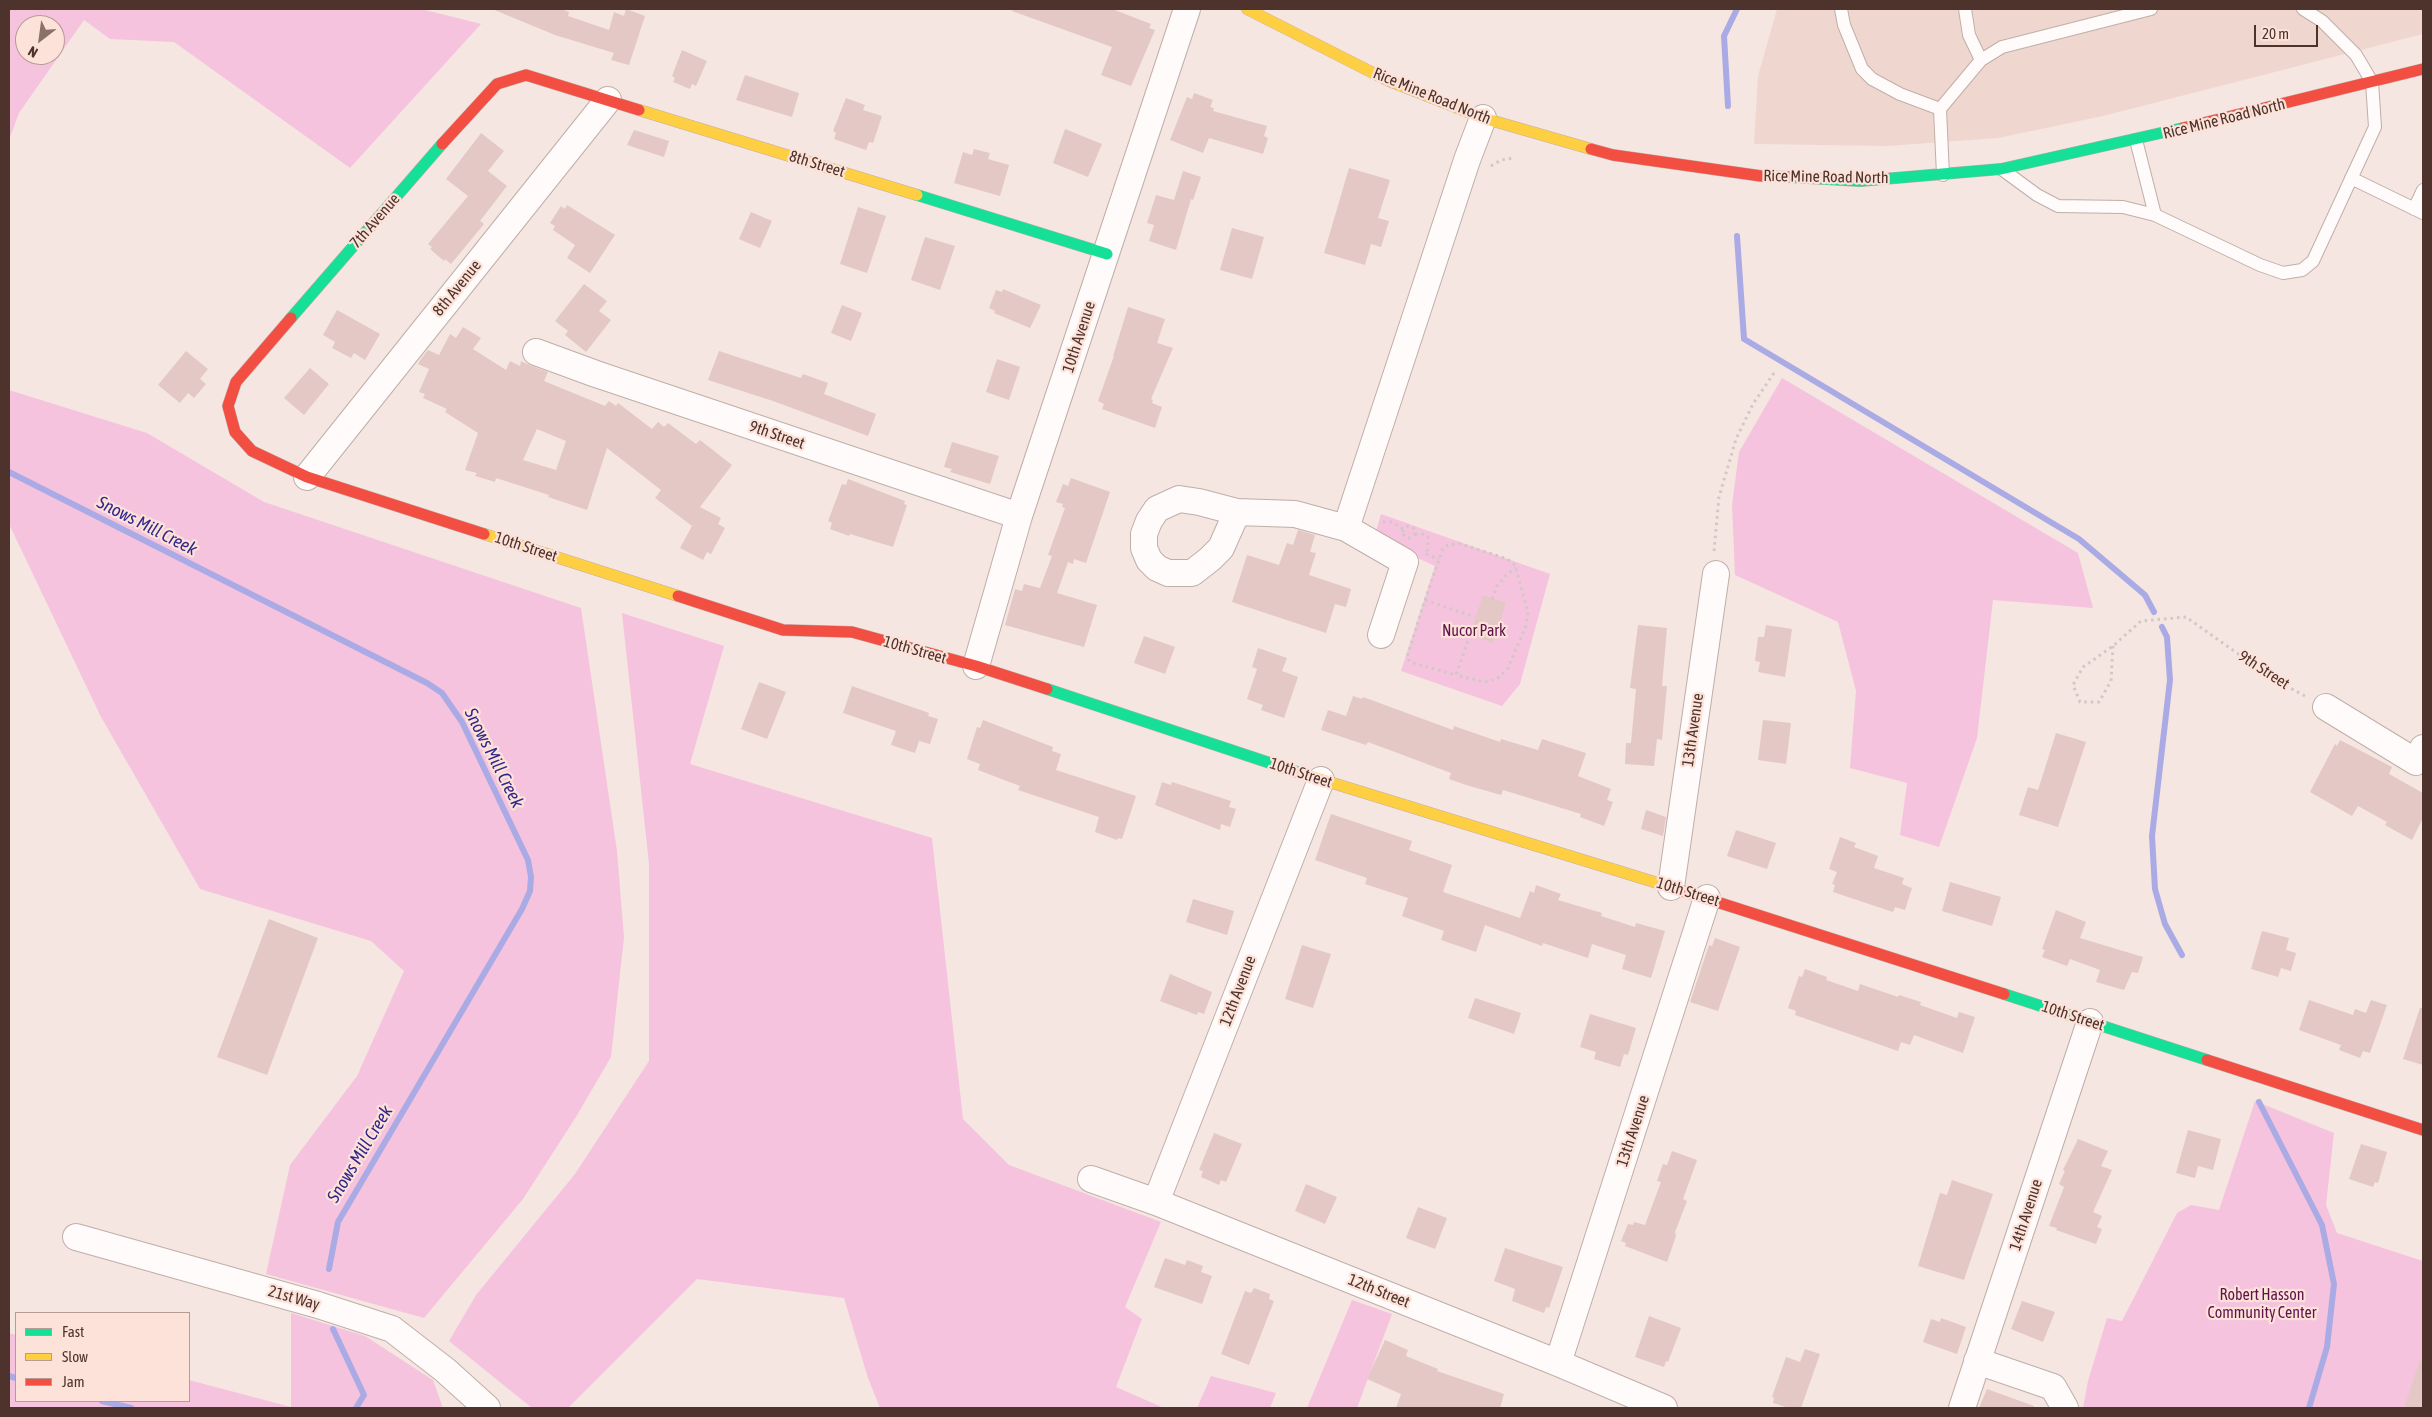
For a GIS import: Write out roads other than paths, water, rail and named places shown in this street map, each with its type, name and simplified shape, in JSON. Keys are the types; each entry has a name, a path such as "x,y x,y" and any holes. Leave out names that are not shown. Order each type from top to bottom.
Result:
{"street":[{"name":"10th Avenue","path":"976,666 1019,516 1187,9"},
{"name":"Rice Mine Road North","path":"1247,9 1389,81 1483,118 1613,155 1761,176 1860,181 2001,169 2136,140 2423,69"},
{"name":"8th Street","path":"526,75 1106,254"},
{"name":"7th Avenue","path":"236,382 471,110 497,84 526,75"},
{"name":"8th Avenue","path":"307,477 608,100"},
{"path":"1346,528 1467,160 1483,118"},
{"name":"9th Street","path":"536,352 596,374 1019,516"},
{"name":"10th Street","path":"236,382 228,406 235,432 252,451 307,477 783,630 852,632 976,666 1321,780 1707,898 2423,1130"},
{"path":"1237,512 1295,514 1346,528 1405,562 1381,635"},
{"name":"13th Avenue","path":"1671,887 1716,574"},
{"path":"2326,707 2420,755"},
{"name":"12th Avenue","path":"1156,1202 1321,780"},
{"name":"13th Avenue","path":"1558,1363 1707,898"},
{"name":"14th Avenue","path":"1962,1408 2090,1022"},
{"name":"12th Street","path":"1091,1180 1156,1202 1558,1363 1664,1408"},
{"name":"21st Way","path":"76,1237 318,1305 392,1330 445,1370 487,1408"},
{"path":"1977,1361 2053,1387 2065,1408"}],"lane":[{"path":"1841,9 1844,25 1862,69 1872,79 1900,94 1940,109"},
{"path":"1965,9 1969,35 1981,60"},
{"path":"1943,175 1940,109 1981,60 2002,47 2151,9"},
{"path":"2001,169 2036,195 2058,206 2123,207 2155,215 2260,265 2283,273 2302,270 2313,261 2375,126 2372,82 2356,54 2322,21 2303,9"},
{"path":"2136,140 2155,215"},
{"path":"2351,178 2419,211 2423,190"}],"waterway":[{"path":"1728,106 1724,36 1737,9"},
{"path":"1737,236 1744,339 2079,539 2145,595 2154,612"},
{"name":"Snows Mill Creek","path":"9,472 427,683 442,693 462,722 528,860 531,877 530,891 522,909 338,1222 329,1269"},
{"path":"2162,627 2167,637 2170,680 2152,836 2155,889 2165,924 2182,955"},
{"path":"2259,1102 2322,1225 2334,1284 2327,1347 2309,1408"},
{"name":"Snows Mill Creek","path":"333,1329 364,1395 356,1408"},
{"name":"Snows Mill Creek","path":"9,1376 15,1378"},
{"name":"Snows Mill Creek","path":"106,1402 131,1408"}],"park label":[{"name":"Nucor Park","path":"1474,631"},
{"name":"Robert Hasson Community Center","path":"2262,1304"}]}
